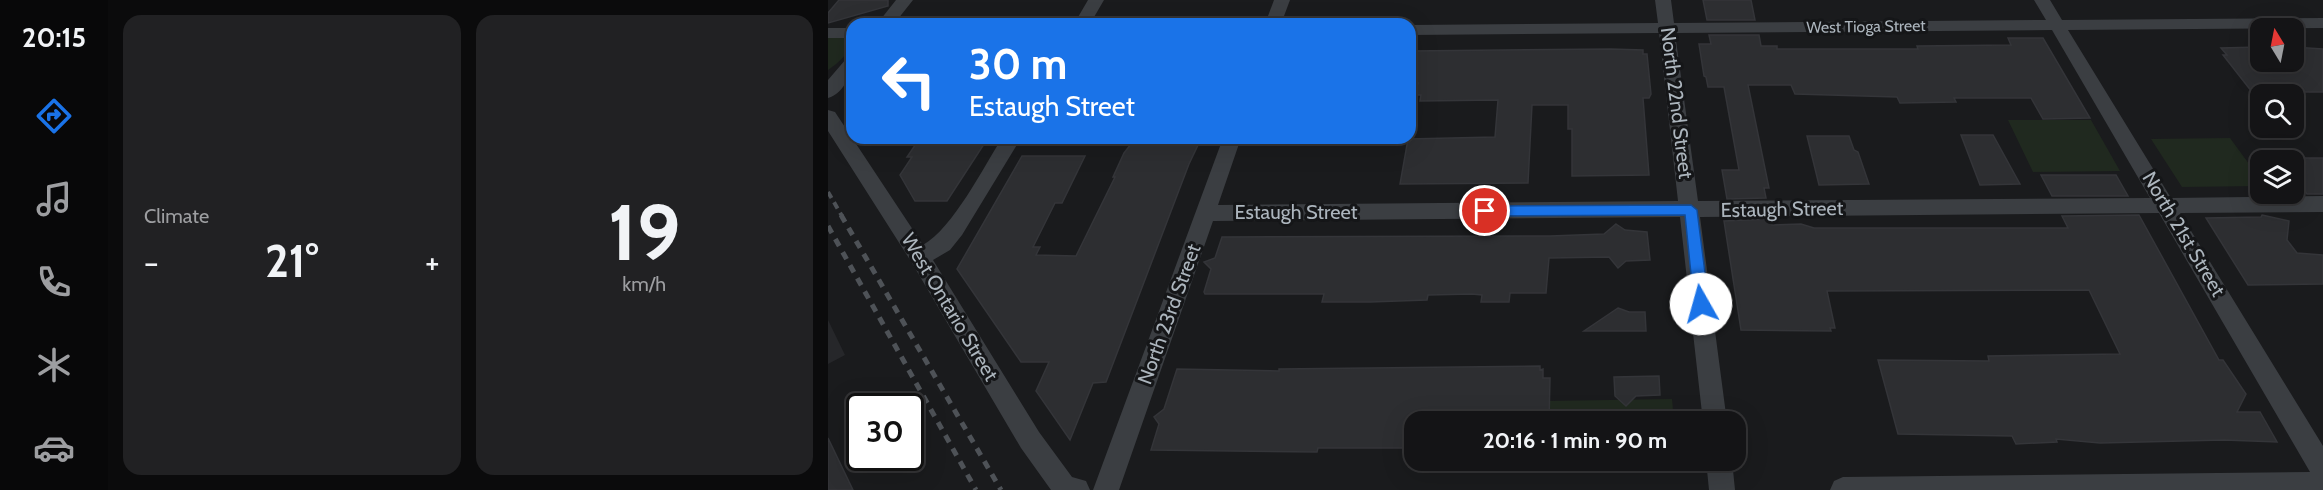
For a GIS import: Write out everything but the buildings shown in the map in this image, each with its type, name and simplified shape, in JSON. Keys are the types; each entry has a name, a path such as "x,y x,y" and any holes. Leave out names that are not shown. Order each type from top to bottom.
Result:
{"street":[{"path":"890,18 905,0"},
{"path":"1086,18 1096,0"},
{"path":"1275,18 1282,0"},
{"name":"North 22nd Street","path":"1663,0 1691,210 1714,411"},
{"name":"North 21st Street","path":"2042,0 2323,469"},
{"name":"West Tioga Street","path":"1416,30 2323,23"},
{"path":"828,33 846,33"},
{"path":"828,92 846,70"},
{"name":"West Ontario Street","path":"828,116 846,144"},
{"name":"West Ontario Street","path":"846,144 920,257 1030,440 1065,488 1077,490"},
{"path":"920,257 943,244 955,229 1007,144"},
{"name":"North 23rd Street","path":"1106,490 1230,144"},
{"name":"Estaugh Street","path":"1205,213 2323,204"},
{"path":"1720,471 1722,490"},
{"path":"1843,490 2323,484"}],"shaded area":[{"path":"828,320 845,355 828,364"}],"green space":[{"path":"828,37 846,37 846,53 828,70"},
{"path":"2008,120 2091,120 2120,171 2033,172"},
{"path":"2230,138 2250,165 2250,186 2182,187 2151,139"},
{"path":"1672,399 1673,411 1547,411 1547,401"}],"railway":[{"path":"828,192 842,216"},
{"path":"841,215 1001,490"},
{"path":"828,226 976,490"}],"route":[{"path":"1485,211 1691,210 1701,304"}]}
